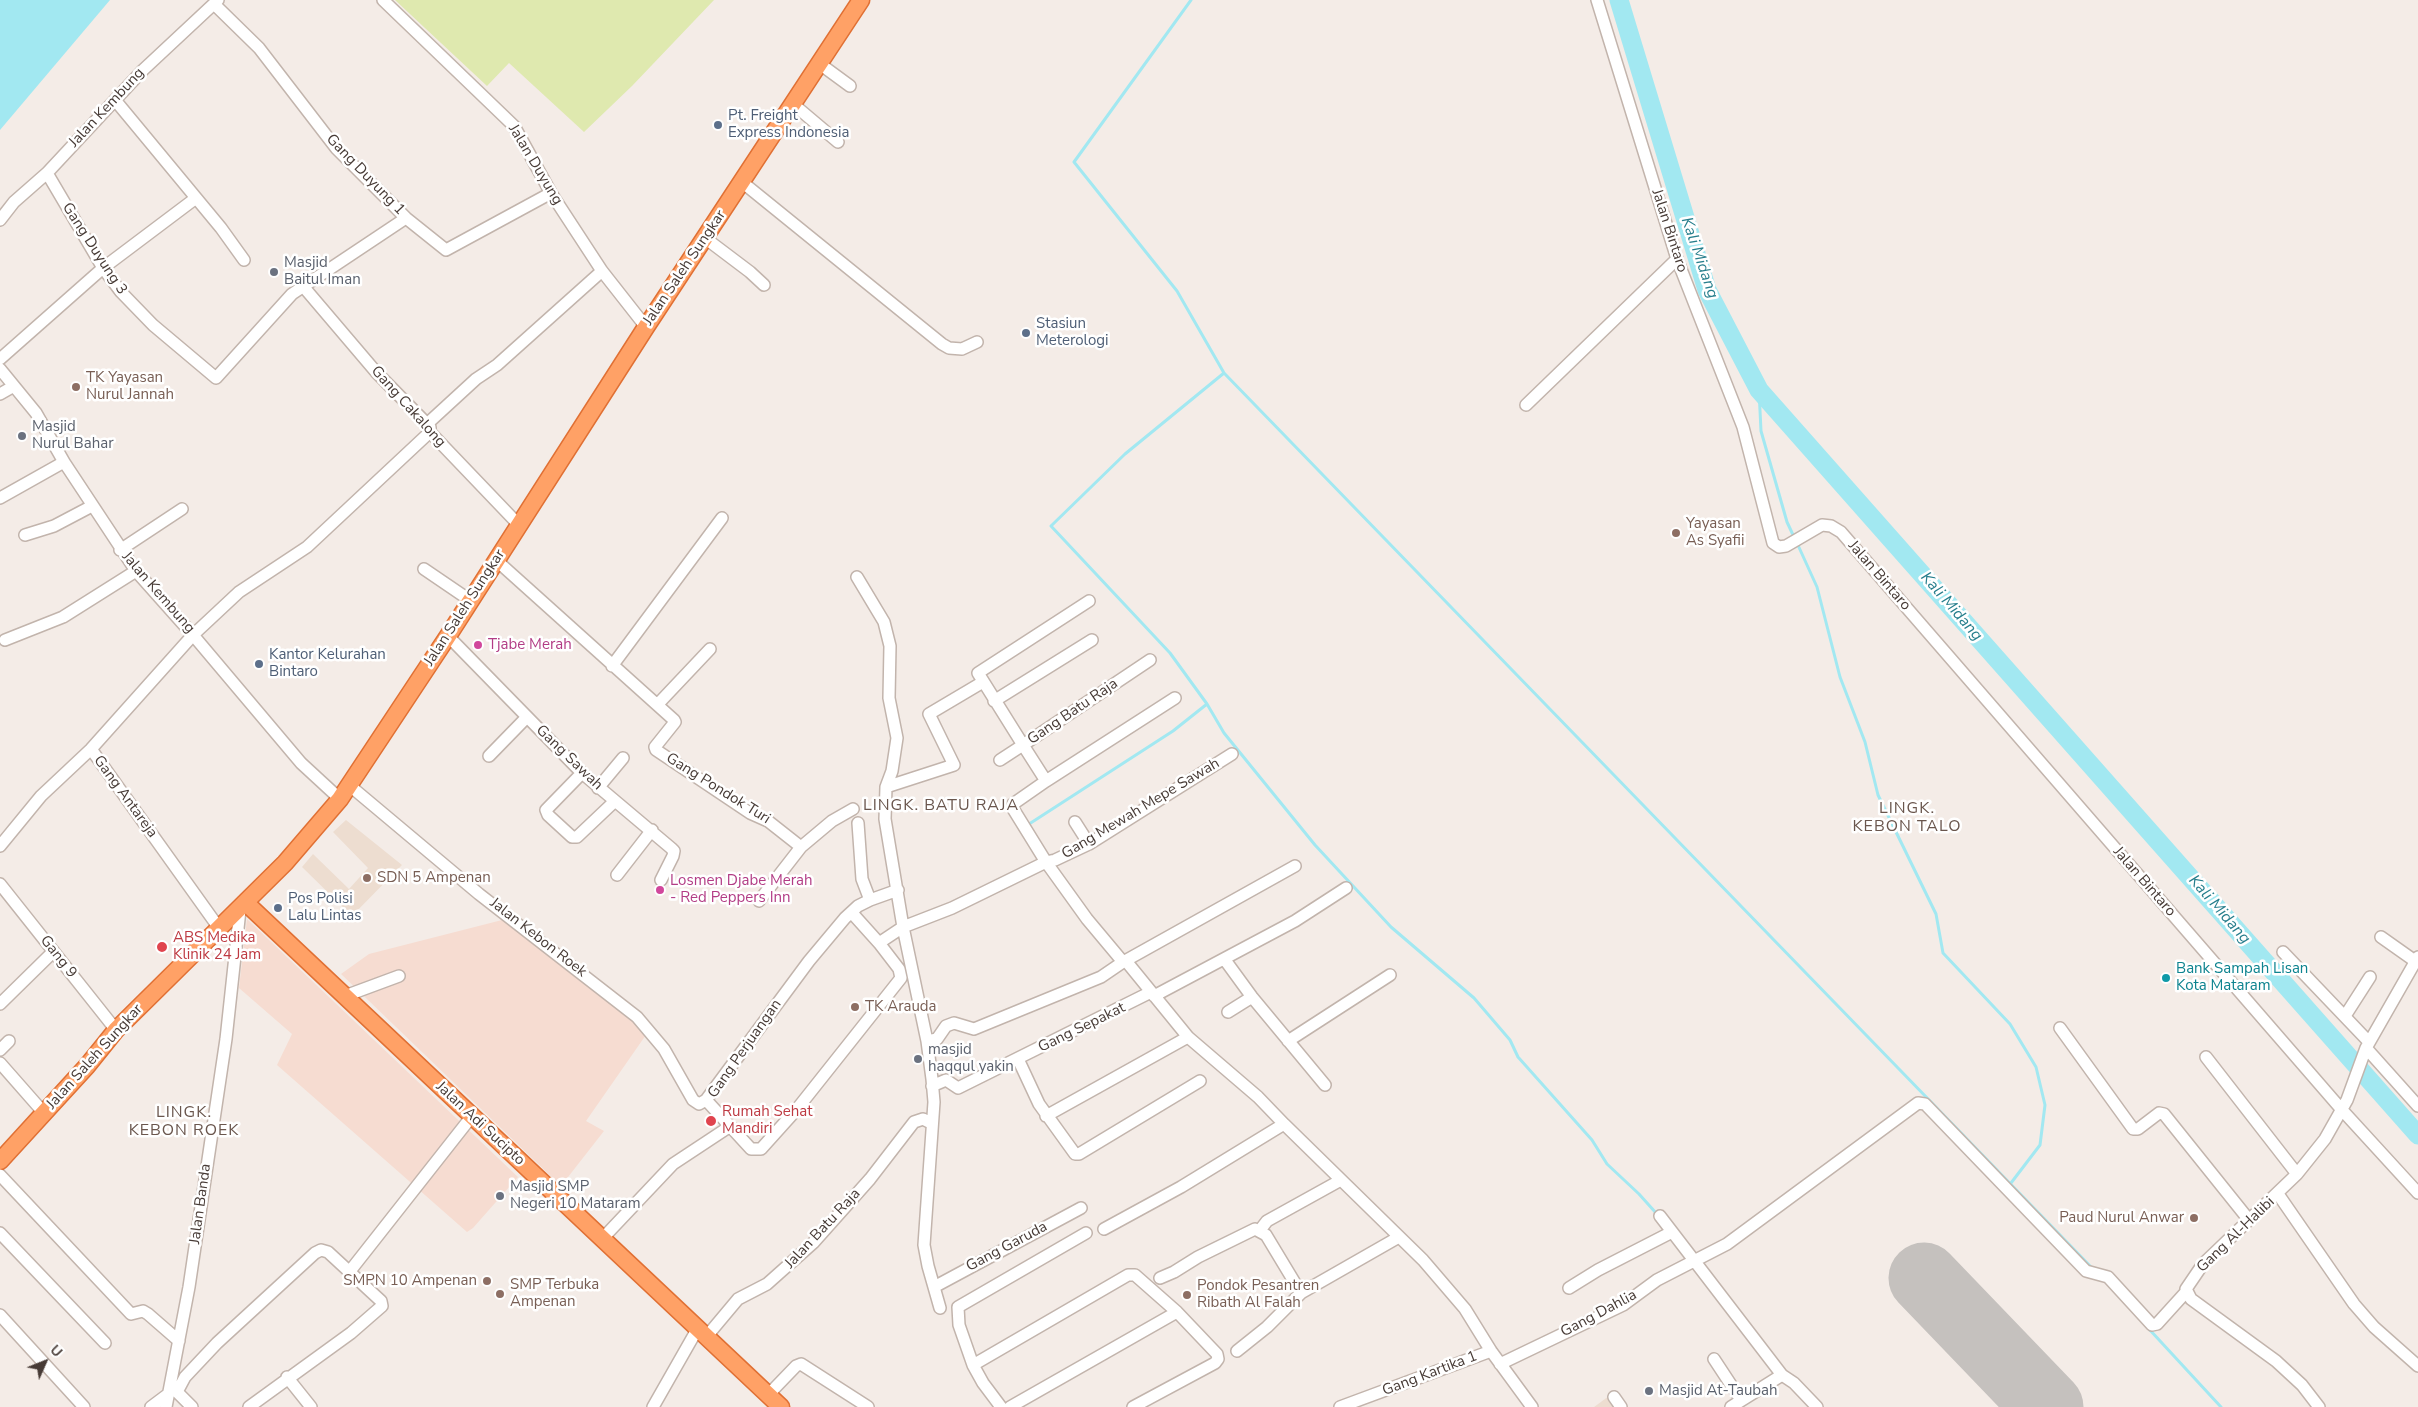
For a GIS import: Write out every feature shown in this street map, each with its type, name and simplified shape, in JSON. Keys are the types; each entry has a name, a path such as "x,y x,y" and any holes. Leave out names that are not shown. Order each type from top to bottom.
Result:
{"highway":[{"name":"Jalan Saleh Sungkar","path":"0,1162 87,1066 116,1030 285,863 340,799 448,636 646,327 862,0"},
{"name":"Jalan Adi Sucipto","path":"243,906 345,996 703,1332 774,1402"}],"street":[{"name":"Jalan Duyung","path":"383,0 514,126 551,193 602,271 646,327"},
{"name":"Jalan Bintaro","path":"1597,0 1677,259 1743,427 1771,540 1779,547 1790,544 1818,526 1827,525 1836,528 2345,1105"},
{"name":"Gang Duyung 1","path":"216,2 275,66 336,148 406,218 446,250 551,193"},
{"name":"Jalan Kembung","path":"0,220 14,202 46,173 143,70 216,2"},
{"path":"820,64 850,86"},
{"path":"115,100 196,198 244,260"},
{"path":"793,104 838,142"},
{"name":"Gang Duyung 3","path":"46,173 103,268 133,307 216,378 278,306 302,285"},
{"path":"742,182 942,344 950,348 962,349 978,342"},
{"path":"0,359 103,268 196,198"},
{"path":"302,285 406,218"},
{"path":"706,238 764,285"},
{"path":"1526,405 1677,259"},
{"path":"91,749 193,635 239,592 307,547 429,428 476,379 497,365 602,271"},
{"name":"Gang Cakalong","path":"302,285 376,372 518,524"},
{"name":"Jalan Kembung","path":"0,370 36,413 64,462 120,550 136,571 193,635 301,763 340,799"},
{"path":"0,394 14,386"},
{"path":"0,498 64,462"},
{"path":"25,535 54,526 92,506"},
{"path":"120,550 182,509"},
{"path":"612,666 722,518"},
{"name":"Gang Pondok Turi","path":"496,560 612,666 658,704 675,722 656,747 656,750 750,813 768,821 801,847"},
{"path":"424,569 470,601"},
{"path":"5,640 63,617 136,571"},
{"path":"857,577 884,622 890,646 888,698 897,738 892,771 886,787 885,819 903,927 927,1041 932,1086 924,1245 940,1308"},
{"path":"1000,760 1023,745 979,677 981,669 1090,601"},
{"name":"Gang Sawah","path":"448,636 582,773 598,788 652,830 674,851 662,880"},
{"path":"994,701 1092,640"},
{"path":"658,704 710,649"},
{"name":"Gang Batu Raja","path":"1046,781 1023,745 1150,660"},
{"path":"886,787 954,765 929,714 983,682"},
{"path":"1175,698 1046,781 1013,804 1012,807 1050,861 1087,919 1188,1037 1258,1097 1399,1237 1465,1308 1491,1351 1532,1407"},
{"path":"490,756 527,717"},
{"name":"Gang Antareja","path":"0,846 41,796 91,749 219,928"},
{"name":"Gang Mewah Mepe Sawah","path":"879,943 903,927 952,908 1089,844 1232,754"},
{"path":"598,788 623,758"},
{"path":"582,773 546,810 572,837 577,837 615,801"},
{"name":"Jalan Kebon Roek","path":"349,784 479,894 637,1017 664,1049 693,1100 699,1104 706,1100"},
{"path":"759,901 801,847 832,822 853,810"},
{"path":"1075,822 1089,844"},
{"path":"858,824 862,879 870,900"},
{"path":"617,875 652,830"},
{"path":"927,1041 937,1039 946,1026 954,1023 974,1029 1101,977 1124,961 1295,866"},
{"name":"Gang 9","path":"0,884 116,1030"},
{"name":"Gang Sepakat","path":"932,1086 946,1080 958,1088 1225,960 1295,921 1346,888"},
{"path":"852,913 870,900 898,890"},
{"name":"Jalan Banda","path":"170,1395 189,1287 226,1039 243,906"},
{"name":"Gang Perjuangan","path":"852,913 899,969 901,978 797,1109 761,1149 756,1151 751,1149 706,1100 798,976 852,913"},
{"path":"2381,937 2417,959"},
{"path":"0,1004 53,952"},
{"path":"2283,952 2344,1016 2367,1048 2417,1102"},
{"name":"Gang Al-Halibi","path":"1695,1259 1727,1244 1918,1103 1923,1103 2086,1272 2108,1277 2152,1325 2157,1324 2186,1292 2187,1284 2203,1264 2298,1174 2325,1139 2345,1105 2367,1048 2417,959"},
{"path":"1225,960 1252,998 1325,1085"},
{"path":"1288,1041 1390,975"},
{"path":"345,996 399,976"},
{"path":"2344,1016 2370,977"},
{"path":"1228,1012 1252,998"},
{"path":"2060,1028 2133,1129 2138,1129 2159,1113 2164,1114 2249,1220"},
{"path":"1046,1116 1188,1037"},
{"path":"0,1050 9,1041"},
{"path":"2206,1057 2298,1174"},
{"path":"1018,1059 1046,1116 1072,1152 1079,1154 1200,1081"},
{"path":"0,1063 44,1113"},
{"path":"2345,1105 2418,1193"},
{"path":"350,1271 472,1116"},
{"name":"Jalan Batu Raja","path":"703,1332 738,1298 767,1284 813,1243 870,1179 914,1122 923,1119 931,1123"},
{"path":"1104,1229 1181,1187 1284,1124"},
{"path":"603,1238 673,1164 729,1127"},
{"path":"0,1175 131,1314 143,1312 148,1314 179,1341"},
{"path":"1260,1230 1267,1221 1341,1180"},
{"path":"2278,1194 2354,1304 2374,1327 2418,1366"},
{"name":"Gang Garuda","path":"934,1287 1081,1208"},
{"path":"1660,1216 1695,1259 1782,1375 1794,1383 1817,1407"},
{"path":"1160,1278 1251,1230 1260,1230 1266,1235 1301,1293"},
{"path":"1569,1288 1672,1232"},
{"path":"0,1233 105,1343"},
{"path":"1001,1407 983,1383 973,1365 959,1325 958,1307 1086,1233"},
{"path":"1237,1350 1281,1315 1301,1293 1399,1237"},
{"path":"151,1407 170,1395 217,1343 316,1253 321,1250 328,1252 381,1301 382,1306 351,1333 249,1407"},
{"name":"Gang Dahlia","path":"1500,1364 1623,1304 1658,1280 1695,1259"},
{"path":"973,1365 1128,1275 1136,1274 1177,1312 1217,1354 1218,1359 1215,1363 1133,1407"},
{"path":"2186,1292 2191,1299 2276,1361 2302,1385 2319,1407"},
{"path":"1010,1407 1177,1312"},
{"path":"0,1315 84,1407"},
{"path":"653,1407 703,1332"},
{"name":"Gang Kartika 1","path":"1340,1407 1491,1351"},
{"path":"1714,1360 1741,1400"},
{"path":"774,1402 796,1366 801,1364 868,1407"},
{"path":"1731,1407 1782,1375"},
{"path":"288,1377 311,1407"},
{"path":"170,1395 192,1407"},
{"path":"1614,1397 1621,1407"}],"shaded area":[{"path":"346,820 402,865 352,916 302,867 313,854 349,889 368,868 333,832"},
{"path":"247,919 518,1177 473,1228 467,1232 277,1065 292,1034 239,988"},
{"path":"506,919 648,1032 586,1121 604,1131 561,1186 341,974 369,954"},
{"path":"1609,1396 1616,1407 1594,1407"}],"green space":[{"path":"395,0 714,0 632,86 584,132 509,63 487,86"}],"water":[{"path":"0,0 110,0 0,130"}],"waterway":[{"path":"1191,0 1074,162 1177,291 1224,373 2092,1268"},
{"name":"Kali Midang","path":"1619,0 1707,290 1759,390 2418,1135"},
{"path":"1026,826 1173,731 1207,704 1170,653 1051,526 1125,454 1224,373"},
{"path":"1759,390 1761,431 1787,522 1794,537"},
{"path":"1797,543 1817,587 1840,677 1865,742 1878,795 1936,914 1943,953 2010,1024 2036,1067 2045,1105 2040,1145 2011,1183"},
{"path":"1207,704 1224,733 1315,845 1391,927 1474,998 1510,1040 1518,1057 1592,1140 1607,1164 1656,1213"},
{"path":"2149,1329 2221,1407"}],"runway":[{"path":"1924,1278 2048,1407"}],"place":[{"name":"Pt. Freight Express Indonesia","path":"718,125"},
{"name":"Masjid Baitul Iman","path":"274,272"},
{"name":"Stasiun Meterologi","path":"1026,333"},
{"name":"TK Yayasan Nurul Jannah","path":"76,387"},
{"name":"Masjid Nurul Bahar","path":"22,436"},
{"name":"Yayasan As Syafii","path":"1676,533"},
{"name":"Tjabe Merah","path":"478,645"},
{"name":"Kantor Kelurahan Bintaro","path":"259,664"},
{"name":"SDN 5 Ampenan","path":"367,878"},
{"name":"Losmen Djabe Merah - Red Peppers Inn","path":"660,890"},
{"name":"Pos Polisi Lalu Lintas","path":"278,908"},
{"name":"ABS Medika Klinik 24 Jam","path":"162,947"},
{"name":"Bank Sampah Lisan Kota Mataram","path":"2166,978"},
{"name":"TK Arauda","path":"855,1007"},
{"name":"masjid haqqul yakin","path":"918,1059"},
{"name":"Rumah Sehat Mandiri","path":"711,1121"},
{"name":"Masjid SMP Negeri 10 Mataram","path":"500,1196"},
{"name":"Paud Nurul Anwar","path":"2194,1218"},
{"name":"SMPN 10 Ampenan","path":"487,1281"},
{"name":"SMP Terbuka Ampenan","path":"500,1294"},
{"name":"Pondok Pesantren Ribath Al Falah","path":"1187,1295"},
{"name":"Masjid At-Taubah","path":"1649,1391"}],"district":[{"name":"LINGK. BATU RAJA","path":"941,806"},
{"name":"LINGK. KEBON TALO","path":"1907,818"},
{"name":"LINGK. KEBON ROEK","path":"184,1122"}]}
